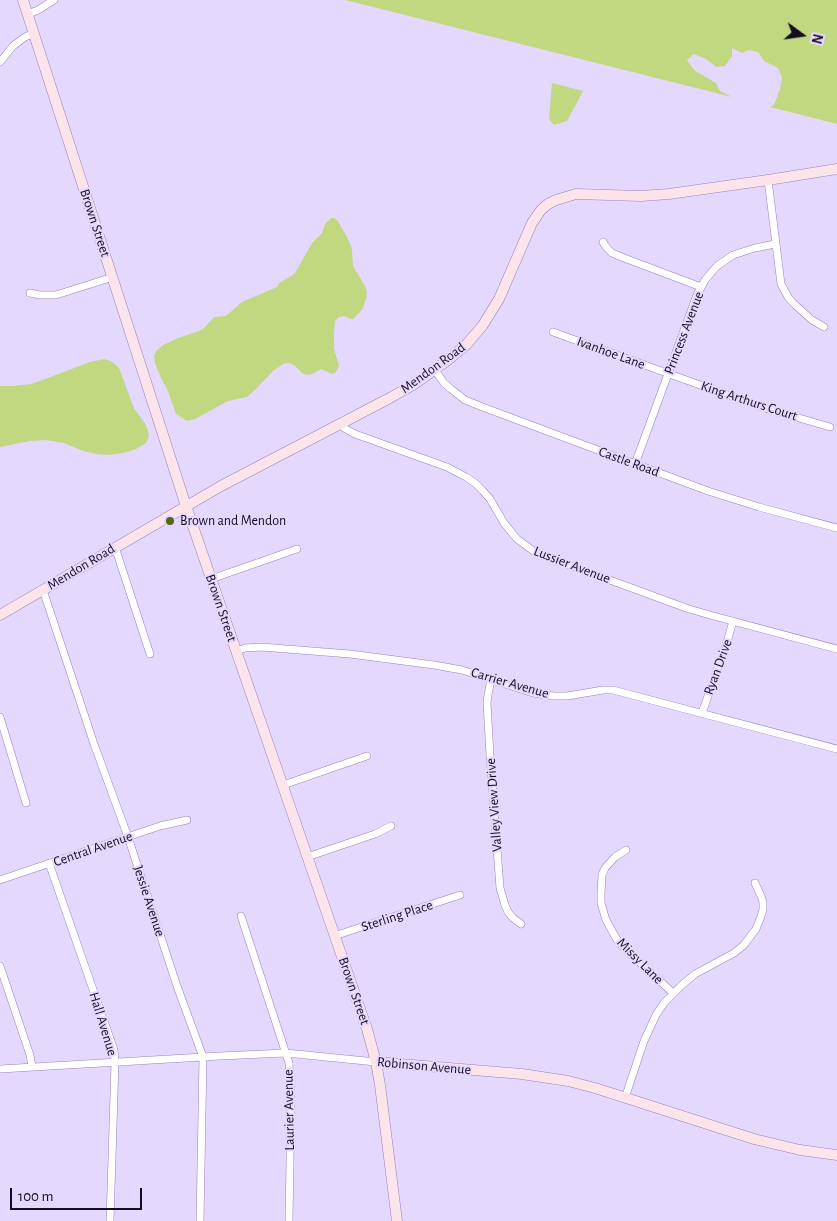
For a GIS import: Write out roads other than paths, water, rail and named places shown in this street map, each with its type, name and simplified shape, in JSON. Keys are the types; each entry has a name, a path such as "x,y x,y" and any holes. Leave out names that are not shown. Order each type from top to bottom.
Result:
{"street":[{"name":"Brown Street","path":"23,0 186,506 367,1029 380,1085 397,1221"},
{"path":"28,14 54,0"},
{"path":"0,62 13,46 25,36 34,33"},
{"name":"Mendon Road","path":"0,615 237,477 342,424 413,385 459,352 492,312 532,223 548,204 576,194 655,195 837,169"},
{"path":"768,180 781,284 793,303 824,327"},
{"path":"603,242 612,253 701,287"},
{"name":"Princess Avenue","path":"635,464 701,287 711,272 733,255 754,248 776,244"},
{"path":"30,293 56,295 113,277"},
{"name":"Ivanhoe Lane","path":"553,332 668,374"},
{"name":"Castle Road","path":"435,370 451,389 465,400 485,408 689,484 742,502 837,528"},
{"name":"King Arthurs Court","path":"668,374 761,407 830,427"},
{"name":"Lussier Avenue","path":"342,424 344,428 355,434 447,467 466,477 475,483 490,499 504,523 517,539 535,552 689,609 837,649"},
{"path":"115,547 150,654"},
{"path":"211,579 297,549"},
{"name":"Jessie Avenue","path":"43,590 177,986 204,1057 200,1221"},
{"name":"Ryan Drive","path":"702,713 733,621"},
{"name":"Carrier Avenue","path":"236,651 254,647 350,654 449,667 533,693 554,696 613,690 837,749"},
{"name":"Valley View Drive","path":"491,679 487,703 500,888 508,912 521,924"},
{"path":"0,717 26,803"},
{"path":"283,785 367,756"},
{"name":"Central Avenue","path":"0,880 160,826 187,820"},
{"path":"307,857 375,834 391,826"},
{"name":"Missy Lane","path":"626,850 614,857 602,875 600,894 606,920 623,946 673,993"},
{"name":"Hall Avenue","path":"49,863 114,1050 110,1221"},
{"path":"625,1098 649,1028 664,1003 695,974 734,953 750,938 763,910 763,902 755,883"},
{"name":"Sterling Place","path":"334,936 460,895"},
{"name":"Laurier Avenue","path":"241,916 289,1063 291,1100 289,1221"},
{"path":"0,966 28,1047 32,1067"},
{"name":"Robinson Avenue","path":"0,1069 286,1053 538,1076 568,1081 761,1142 837,1155"}],"place":[{"name":"Brown and Mendon","path":"170,521"}]}
